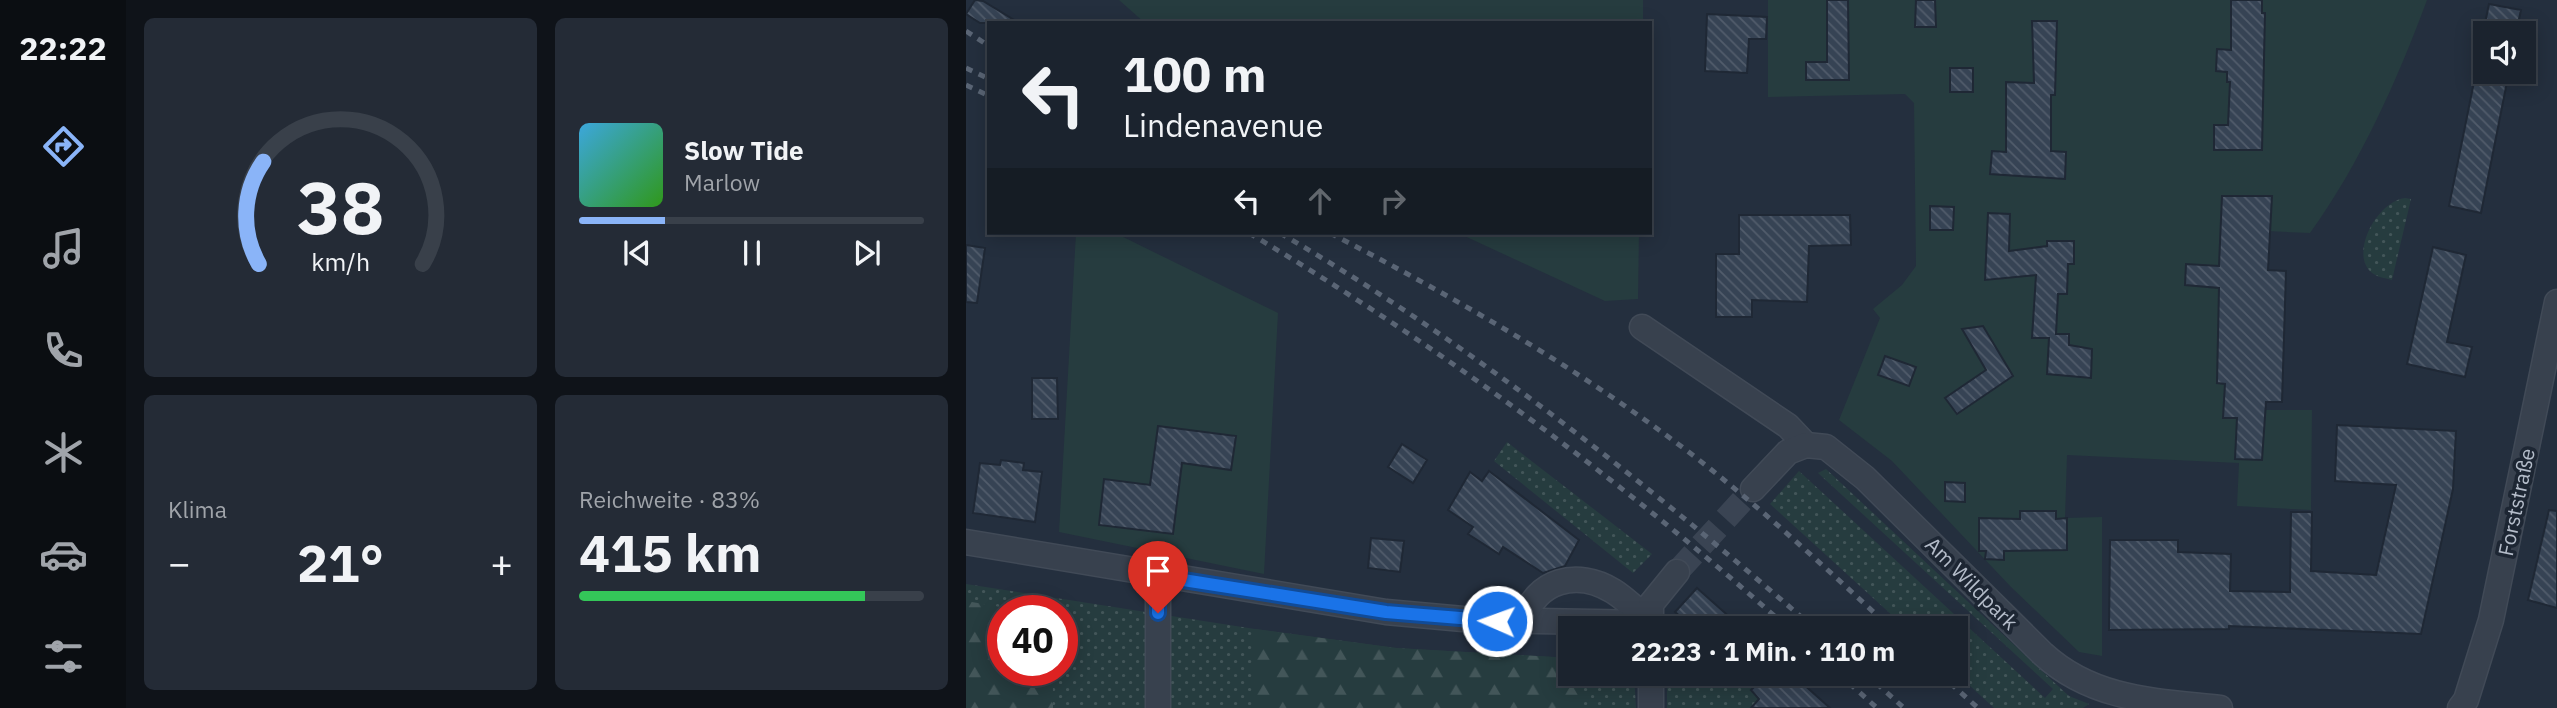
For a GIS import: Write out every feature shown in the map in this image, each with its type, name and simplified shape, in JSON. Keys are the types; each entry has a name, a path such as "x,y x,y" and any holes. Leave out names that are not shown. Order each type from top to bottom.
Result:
{"street":[{"name":"Forststraße","path":"2470,705 2491,620 2557,302"},
{"path":"1642,327 1788,426 1806,445 1788,452 1753,489"},
{"name":"Am Wildpark","path":"1806,445 1826,447 1865,478 2043,654 2069,675 2093,688 2136,699 2220,708"},
{"path":"966,542 1386,612 1474,620 1558,621"},
{"path":"1651,616 1651,604 1677,572"},
{"path":"1158,576 1158,708"},
{"path":"1524,620 1528,605 1543,588 1574,579 1595,582 1614,591 1641,616"},
{"path":"1651,686 1651,708"}],"green space":[{"path":"1119,0 1643,0 1643,21 1143,21"},
{"path":"1768,0 2427,0 2376,121 2345,179 2310,233 2246,230 2240,410 2312,410 2311,510 2237,506 2239,463 2067,455 2065,518 2102,517 2102,656 2079,652 2011,587 1892,461 1839,420 1880,318 1873,309 1902,285 1916,266 1914,103 1905,94 1768,97"},
{"path":"2411,199 2392,280 2371,272 2365,264 2363,253 2369,230 2376,218 2394,202"},
{"path":"1076,235 1119,235 1278,313 1264,574 1059,532"},
{"path":"1462,235 1639,235 1638,299 1605,301"},
{"path":"1507,442 1652,554 1633,573 1494,461"},
{"path":"1826,469 2069,696 2089,704 2083,708 1994,708 1968,684 1968,627 2045,698 2053,689 1818,473"},
{"path":"1799,471 1956,616 1893,616 1770,504"},
{"path":"966,584 1037,595 987,595 987,686 1078,686 1078,601 1396,648 1558,657 1558,686 1635,686 1636,708 966,708"},
{"path":"966,601 987,605 987,686 1053,686 1053,708 966,708"},
{"path":"1255,629 1396,648 1558,657 1558,686 1583,686 1584,708 1255,708"},
{"path":"1667,686 1755,686 1751,691 1759,699 1751,708 1667,708"}],"building":[{"path":"975,0 983,1 1016,21 980,23 966,14"},
{"path":"1827,0 1848,0 1849,80 1806,80 1806,62 1827,62"},
{"path":"1916,0 1935,0 1936,27 1915,27"},
{"path":"2231,0 2262,0 2262,13 2265,13 2262,150 2214,150 2214,125 2228,125 2230,82 2227,82 2227,72 2216,71 2217,49 2231,50"},
{"path":"2489,4 2521,10 2519,21 2485,21"},
{"path":"1707,14 1767,17 1766,39 1749,39 1747,73 1705,71"},
{"path":"2032,21 2057,21 2055,95 2051,95 2051,151 2066,152 2065,179 1990,174 1992,151 2006,152 2006,82 2034,83"},
{"path":"1950,68 1973,68 1973,92 1950,92"},
{"path":"2474,84 2507,84 2481,213 2449,206"},
{"path":"2222,196 2272,196 2268,270 2286,271 2282,402 2266,402 2262,460 2235,459 2237,418 2223,418 2225,384 2217,383 2219,288 2185,285 2186,264 2219,266"},
{"path":"1930,206 1954,207 1953,230 1930,230"},
{"path":"1988,213 2010,214 2009,251 2047,246 2047,241 2074,241 2074,264 2068,264 2067,294 2058,294 2056,334 2069,334 2069,345 2092,349 2091,378 2047,374 2049,338 2032,338 2036,275 1985,280"},
{"path":"1739,215 1850,215 1851,245 1809,246 1807,302 1752,300 1752,317 1716,317 1716,254 1739,254"},
{"path":"966,245 985,248 977,303 966,302"},
{"path":"2433,247 2466,255 2447,342 2472,347 2465,377 2407,364"},
{"path":"1983,326 2013,376 1957,414 1945,398 1986,370 1962,329"},
{"path":"1885,356 1916,367 1909,386 1878,375"},
{"path":"1032,378 1057,378 1058,419 1032,419"},
{"path":"2337,425 2456,431 2453,489 2421,634 2229,626 2229,629 2109,630 2110,540 2178,540 2178,552 2231,554 2230,591 2290,592 2291,512 2312,512 2311,571 2376,575 2396,485 2335,481"},
{"path":"1158,426 1236,436 1231,470 1182,463 1173,534 1099,525 1104,479 1150,485"},
{"path":"1402,444 1427,460 1413,483 1388,467"},
{"path":"1001,460 1024,463 1023,470 1042,472 1035,522 973,513 980,463 1000,465"},
{"path":"1489,471 1579,540 1565,566 1543,573 1503,547 1499,554 1468,534 1473,527 1448,510 1470,472 1482,481"},
{"path":"1945,482 1965,483 1965,502 1945,501"},
{"path":"2549,510 2557,511 2557,608 2528,600"},
{"path":"2020,511 2056,511 2056,519 2067,518 2067,550 2004,551 2004,560 1985,559 1986,551 1979,551 1979,518 2020,519"},
{"path":"1371,538 1404,541 1400,572 1368,568"},
{"path":"1697,588 1728,616 1680,616 1675,612"},
{"path":"1755,686 1805,686 1830,708 1751,708 1759,699 1751,690"}],"tunnel":[{"path":"1677,572 1753,489"}],"railway":[{"path":"966,31 987,45"},
{"path":"966,68 987,78"},
{"path":"966,85 987,95"},
{"path":"1252,235 1391,322 1528,418 1661,520 1774,616"},
{"path":"1283,235 1421,321 1556,418 1687,521 1800,616"},
{"path":"1334,235 1419,280 1592,383 1731,485 1878,616"},
{"path":"1852,686 1877,708"},
{"path":"1879,686 1904,708"},
{"path":"1953,686 1978,708"}],"route":[{"path":"1158,613 1158,576 1386,612 1497,621"}]}
